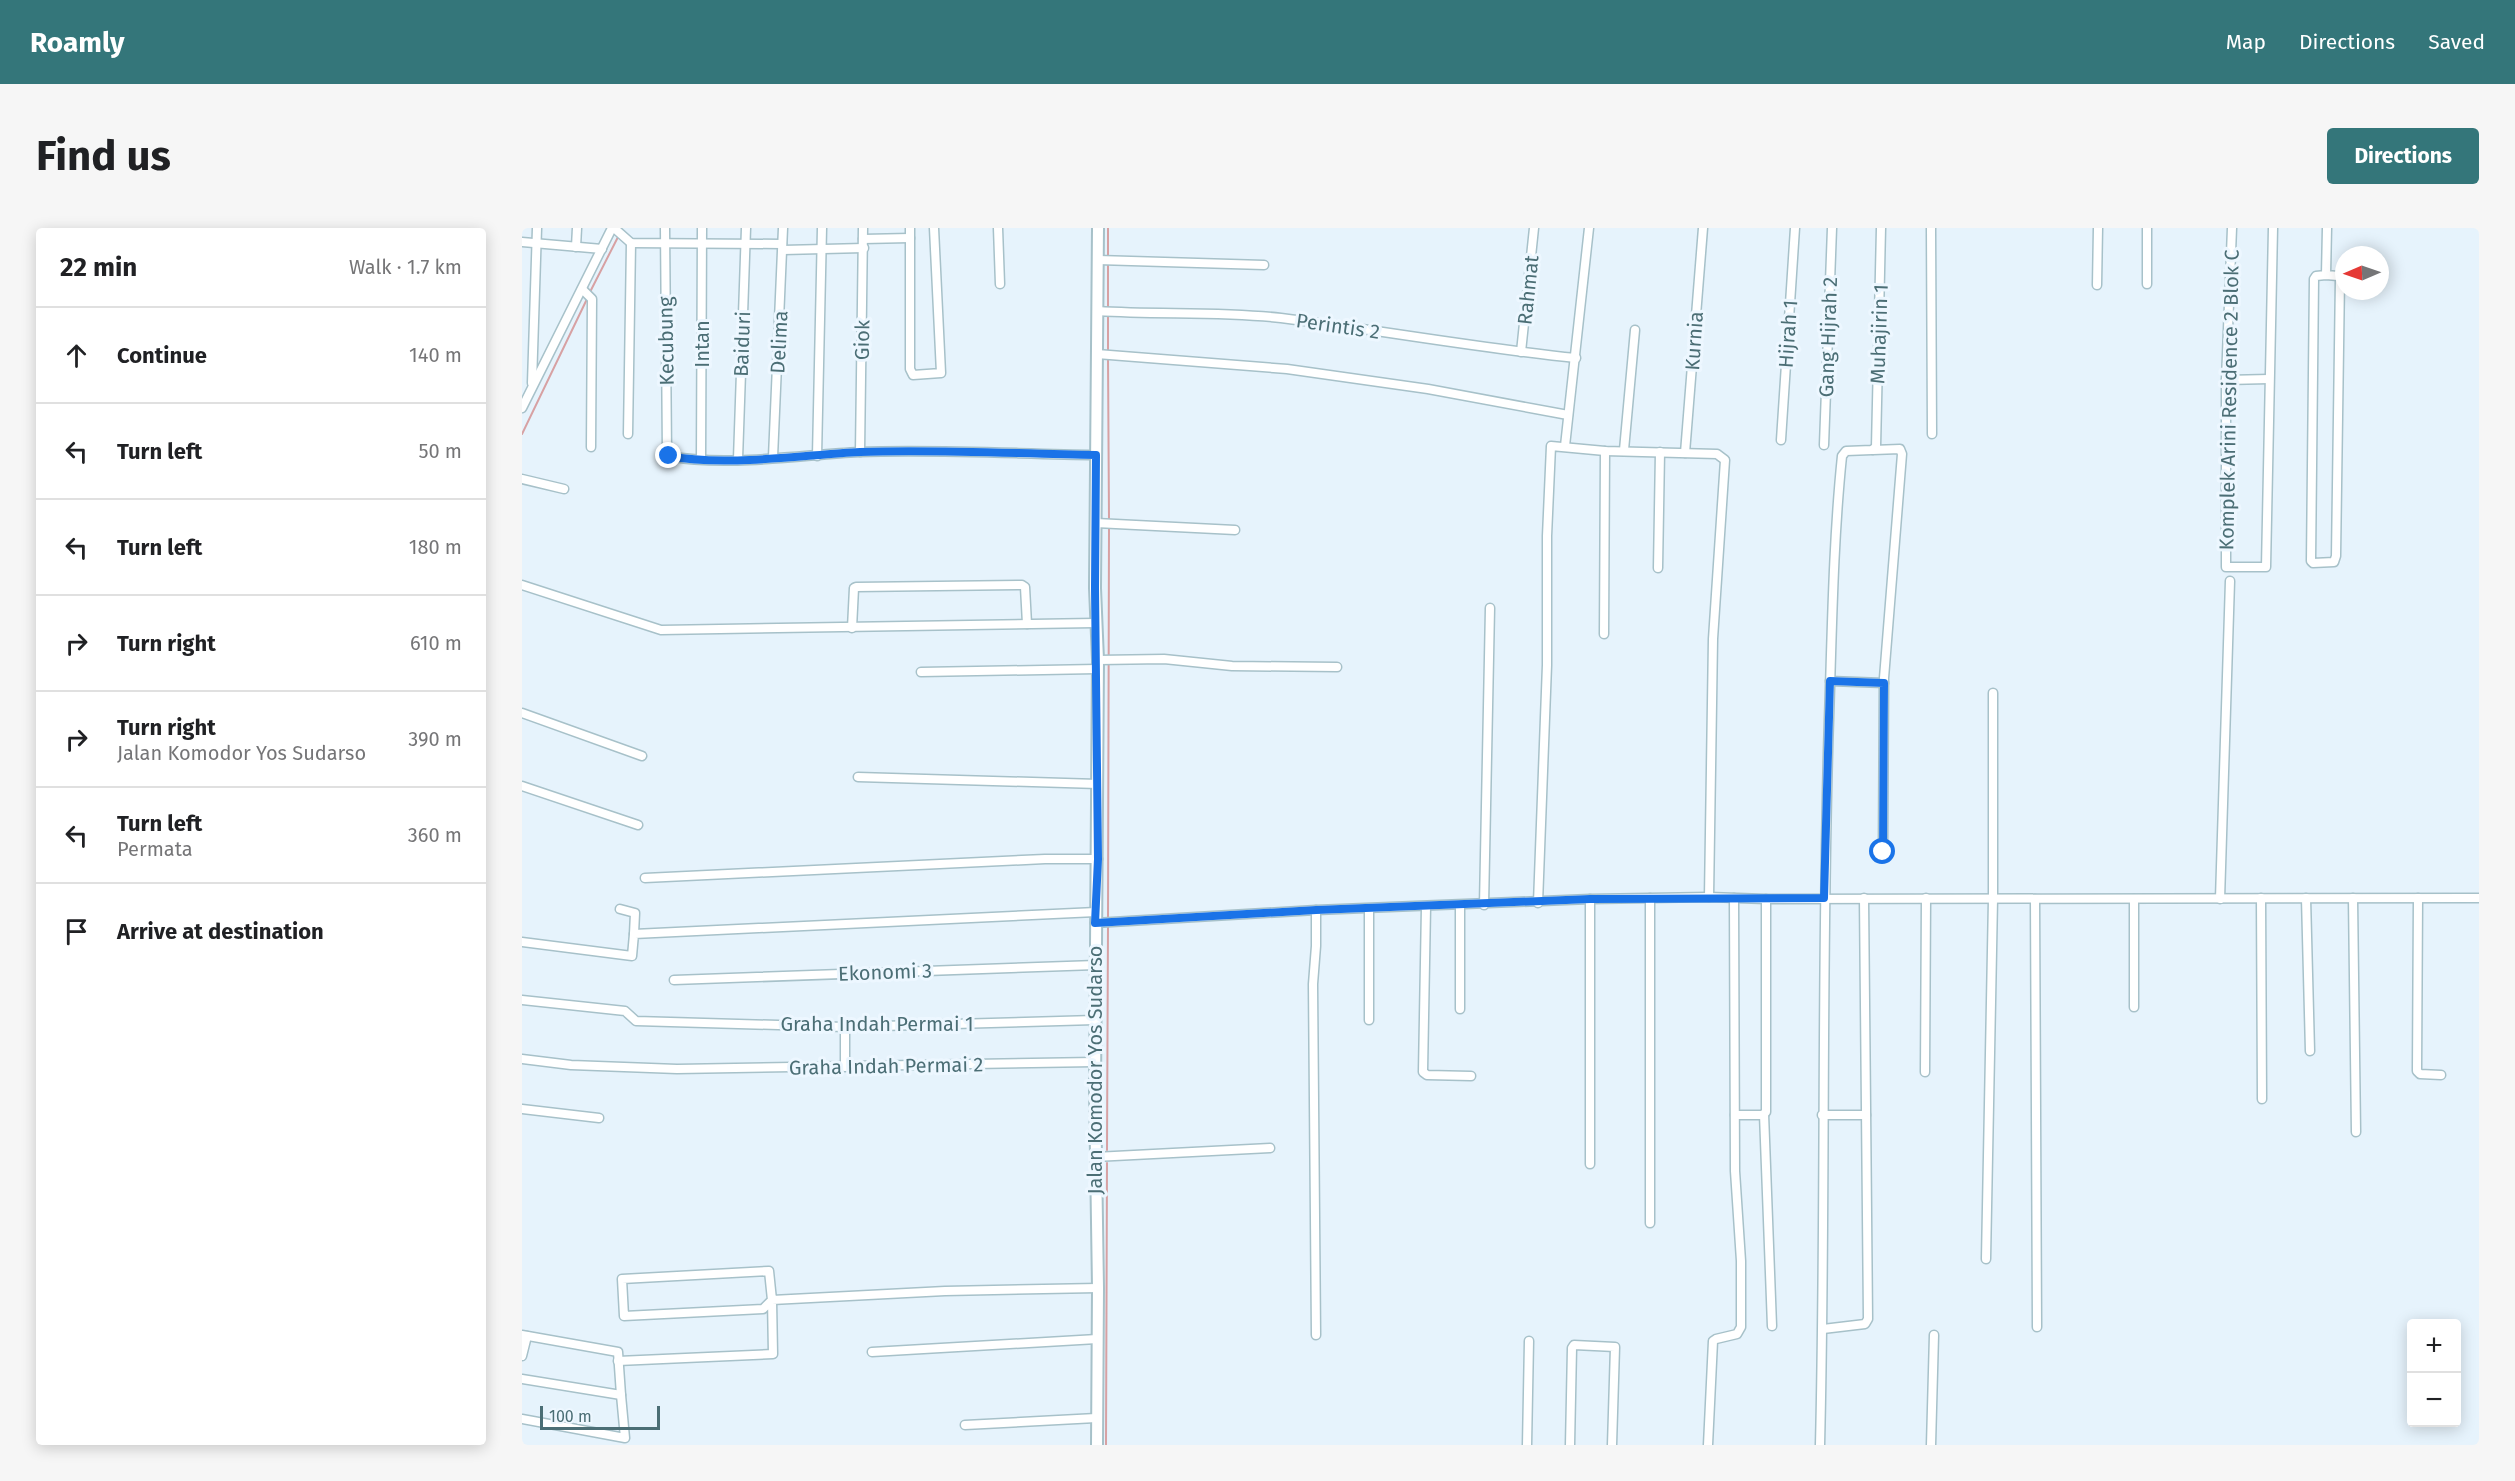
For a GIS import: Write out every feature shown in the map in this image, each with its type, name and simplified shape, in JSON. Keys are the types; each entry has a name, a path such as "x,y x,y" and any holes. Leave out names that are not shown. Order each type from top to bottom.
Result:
{"street":[{"path":"531,388 537,228"},
{"path":"576,247 577,228"},
{"name":"Kecubung","path":"665,228 667,454 701,459"},
{"name":"Intan","path":"701,459 702,228"},
{"name":"Baiduri","path":"738,459 746,228"},
{"name":"Delima","path":"774,457 783,228"},
{"path":"817,456 822,228"},
{"name":"Giok","path":"860,452 862,228"},
{"path":"522,408 586,292 602,249 614,229 628,241 822,248 863,244 910,233 910,373 938,375 941,373 941,367 934,228"},
{"path":"998,228 1000,285"},
{"name":"Jalan Komodor Yos Sudarso","path":"1097,1445 1095,1020 1100,663 1095,623 1100,523 1096,455 1102,311 1102,260 1098,228"},
{"name":"Rahmat","path":"1521,352 1534,228"},
{"path":"1565,446 1589,228"},
{"name":"Kurnia","path":"1685,453 1703,228"},
{"name":"Hijrah 1","path":"1781,440 1795,228"},
{"name":"Gang Hijrah 2","path":"1824,446 1832,228"},
{"name":"Muhajirin 1","path":"1872,450 1876,447 1881,228"},
{"path":"1931,228 1932,434"},
{"path":"2097,285 2098,228"},
{"path":"2147,228 2147,284"},
{"name":"Komplek Arini Residence 2 Blok C","path":"2232,228 2226,380 2226,567 2266,567 2269,379"},
{"path":"2226,380 2269,379 2273,228"},
{"path":"2326,275 2327,228"},
{"path":"628,241 628,434"},
{"path":"522,242 602,249"},
{"path":"1102,260 1264,264"},
{"path":"2326,275 2340,278 2337,556 2334,562 2311,561 2314,279 2316,276 2326,275"},
{"path":"586,292 591,447"},
{"name":"Perintis 2","path":"1102,311 1280,318 1576,358"},
{"path":"1624,450 1635,330"},
{"path":"1101,355 1287,369 1428,389 1568,415"},
{"path":"1538,903 1547,665 1547,536 1551,446 1605,451 1717,454 1725,460 1713,639 1709,897"},
{"path":"1820,1445 1823,1329 1824,898 1830,681 1842,456 1846,451 1900,449 1902,454 1884,683 1883,852"},
{"path":"1604,634 1605,451"},
{"path":"701,459 817,456 860,452 1096,455"},
{"path":"1658,568 1660,452"},
{"path":"522,479 564,489"},
{"path":"1100,523 1235,530"},
{"path":"2220,898 2230,581"},
{"path":"522,585 661,630 1095,623"},
{"path":"852,628 854,588 856,586 1022,585 1027,624"},
{"path":"1484,904 1490,608"},
{"path":"921,672 1164,659 1232,666 1337,667"},
{"path":"1830,681 1884,683"},
{"path":"1986,1259 1994,899 1993,693"},
{"path":"522,713 642,756"},
{"path":"858,777 928,777 1098,784"},
{"path":"522,786 638,825"},
{"path":"645,878 1045,859 1098,859"},
{"path":"634,934 1098,919 1119,922 1316,910 1538,903 1590,899 1709,897 1766,899 1864,897 2479,898"},
{"path":"1823,1329 1865,1324 1868,1319 1864,897"},
{"path":"1650,898 1650,1223"},
{"path":"1708,1445 1713,1341 1737,1334 1741,1328 1741,1261 1735,1171 1734,898"},
{"path":"1925,1072 1926,898"},
{"path":"2261,898 2262,1099"},
{"path":"2306,898 2310,1051"},
{"path":"2353,898 2356,1132"},
{"path":"2418,898 2417,1071 2420,1074 2441,1075"},
{"path":"1590,899 1590,1164"},
{"path":"1766,899 1764,1114 1772,1326"},
{"path":"2035,899 2037,1327"},
{"path":"2134,899 2134,1007"},
{"path":"1460,906 1460,1009"},
{"path":"1426,907 1423,1072 1427,1075 1471,1076"},
{"path":"522,942 632,956 634,912 620,909"},
{"path":"1369,909 1369,1020"},
{"path":"1316,910 1313,984 1316,1335"},
{"name":"Ekonomi 3","path":"674,980 1096,965"},
{"name":"Graha Indah Permai 1","path":"522,1000 625,1011 636,1021 844,1027 1095,1020"},
{"path":"844,1027 845,1067"},
{"name":"Graha Indah Permai 2","path":"522,1059 607,1068 677,1069 1095,1062"},
{"path":"522,1109 599,1118"},
{"path":"1735,1115 1764,1114"},
{"path":"1822,1115 1866,1115"},
{"path":"1095,1157 1270,1148"},
{"path":"618,1361 773,1354 772,1300 769,1271 622,1279 624,1316 763,1309 772,1300 945,1291 1098,1288"},
{"path":"522,1356 524,1335 618,1352 625,1438 522,1419"},
{"path":"1931,1445 1934,1335"},
{"path":"872,1352 1097,1339"},
{"path":"1527,1445 1529,1341"},
{"path":"1570,1445 1572,1348 1574,1345 1615,1347 1612,1445"},
{"path":"522,1379 621,1395"},
{"path":"965,1425 1096,1418"}],"waterway":[{"path":"1108,228 1108,352"},
{"path":"589,294 619,235"},
{"path":"522,434 587,299"},
{"path":"1108,358 1109,520"},
{"path":"1108,919 1109,526"},
{"path":"1107,1150 1108,925"},
{"path":"1106,1445 1107,1163"}],"route":[{"path":"669,456 738,459 860,452 1096,455 1095,623 1098,660 1098,859 1095,923 1316,910 1538,903 1590,899 1824,898 1830,681 1884,683 1883,852"}]}
